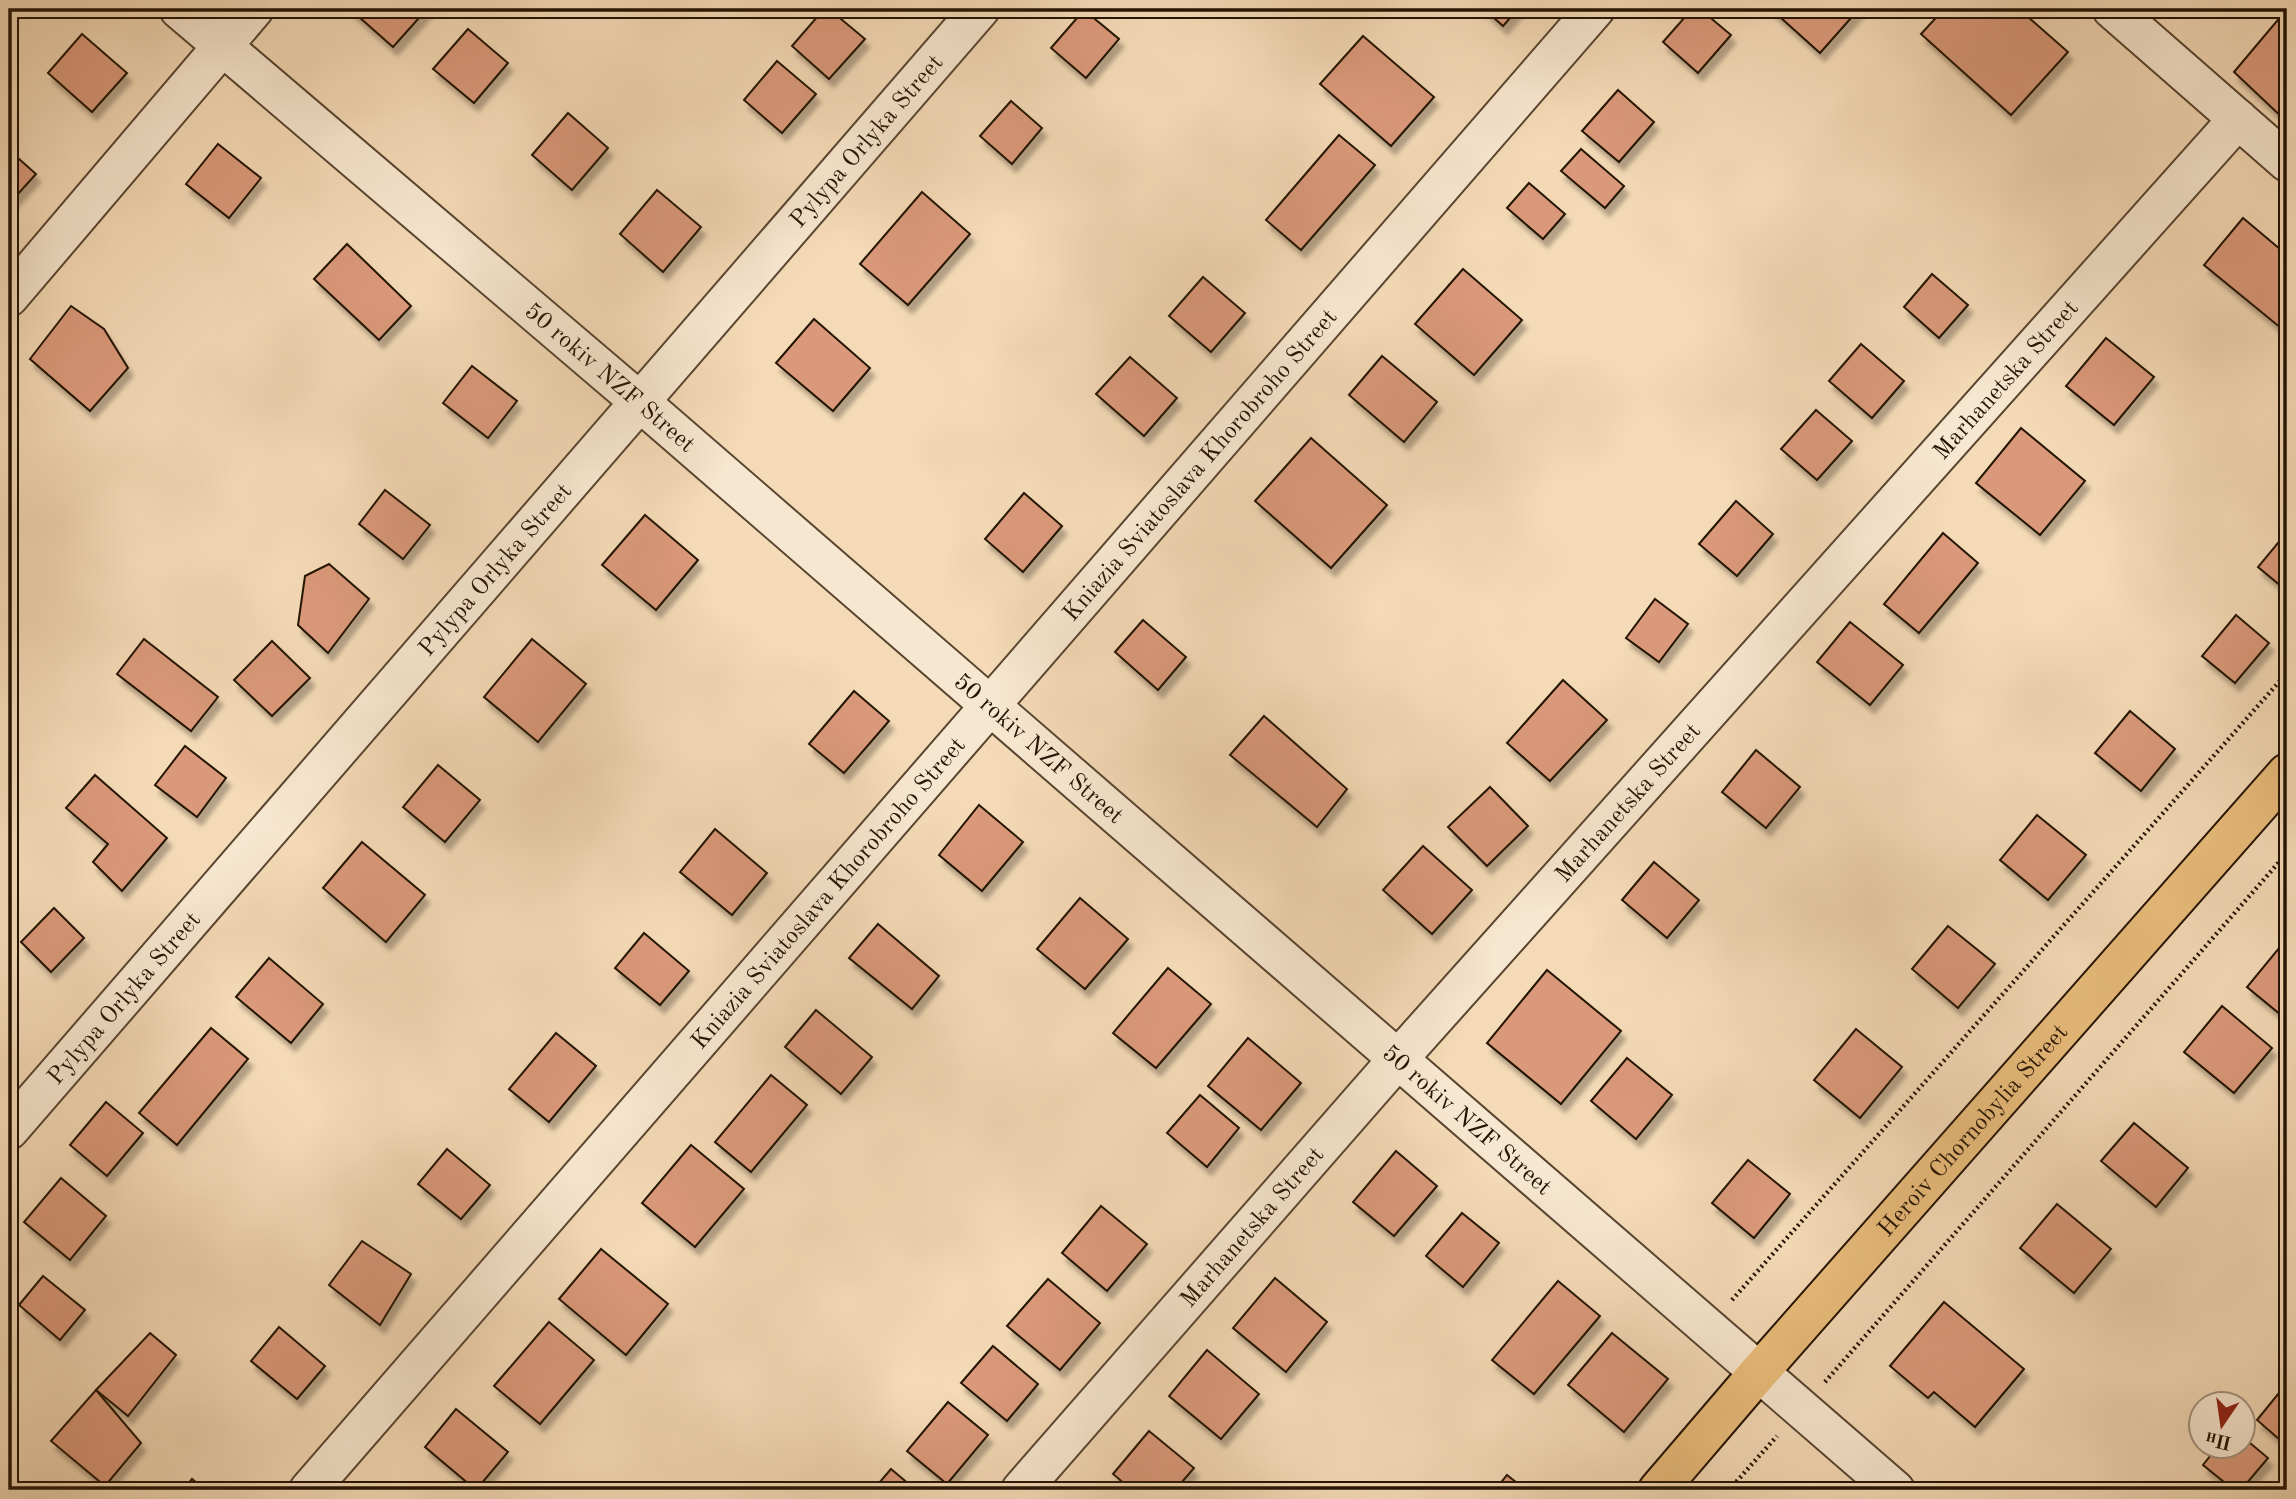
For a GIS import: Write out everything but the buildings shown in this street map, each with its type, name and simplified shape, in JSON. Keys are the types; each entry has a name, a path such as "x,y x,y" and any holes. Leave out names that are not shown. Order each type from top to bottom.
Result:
{"main road":[{"name":"Heroiv Chornobylia Street","path":"1658,1490 2287,773"}],"street":[{"name":"50 rokiv NZF Street","path":"179,9 640,402 1895,1490"},
{"path":"9,297 254,9"},
{"name":"Pylypa Orlyka Street","path":"9,1130 980,9"},
{"name":"Kniazia Sviatoslava Khorobroho Street","path":"309,1490 1595,9"},
{"path":"2112,9 2287,162"},
{"name":"Marhanetska Street","path":"1021,1490 1398,1059 2238,119"}],"path":[{"path":"1708,1327 2287,673"},
{"path":"1729,1490 2287,853"}]}
